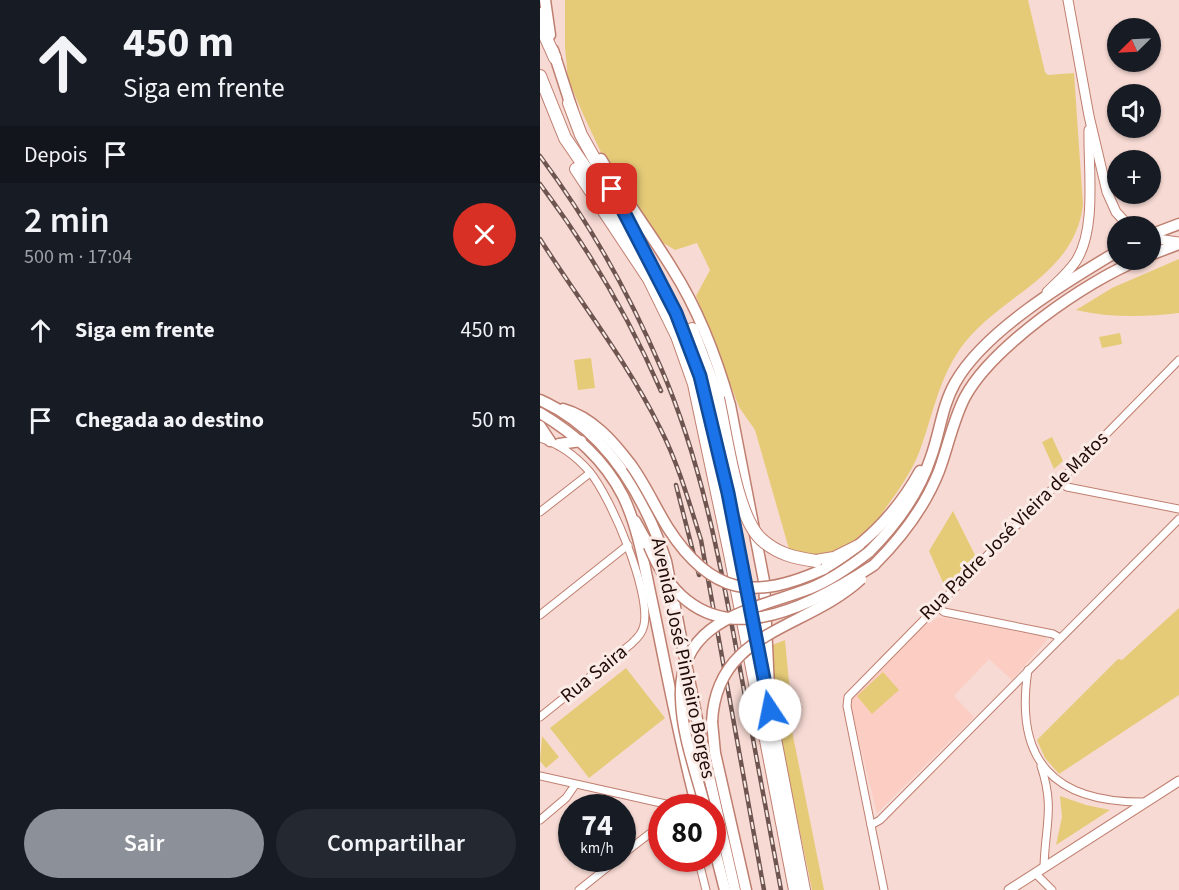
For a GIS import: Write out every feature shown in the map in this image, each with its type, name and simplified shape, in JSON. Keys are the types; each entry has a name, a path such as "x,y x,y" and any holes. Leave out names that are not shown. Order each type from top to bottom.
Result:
{"highway":[{"path":"540,14 555,58"},
{"path":"540,76 565,138 636,238 686,318 718,398 739,493 754,531 782,553 820,565 864,549"},
{"path":"540,102 560,144 649,279 677,336 694,384 730,554 795,890"},
{"path":"569,103 581,135 623,207 636,238"},
{"path":"650,262 685,333 713,421 804,890"}],"main road":[{"path":"545,0 555,58 569,103 606,167 674,271 704,330 722,376 730,405 764,581 769,644 770,710"},
{"path":"1161,233 1179,224"},
{"path":"1161,250 1179,243"},
{"path":"702,794 681,703 683,672 698,643 722,621 737,612 813,587 841,573 906,509 918,490 936,442 950,394 968,363 988,341 1057,287 1107,258"},
{"path":"746,890 712,736 713,701 716,689 740,652 832,602 852,588 874,565 922,506 943,459 959,410 984,368 1011,344 1067,302 1119,270"},
{"name":"Avenida José Pinheiro Borges","path":"540,400 556,408 612,455 639,496 659,539 666,561 700,738 735,890"},
{"path":"556,408 576,413 600,430 631,465 688,555 715,579 744,588 767,588 805,578 820,565"},
{"name":"Avenida José Pinheiro Borges","path":"540,413 581,441 612,479 630,517 651,599 676,726 694,794"},
{"path":"540,426 550,441 581,441"},
{"path":"630,517 637,522 664,578 677,594 715,616 734,619 769,615 806,604 836,589 874,565"},
{"path":"715,872 718,890"},
{"path":"718,872 725,890"}],"street":[{"path":"1068,0 1089,116 1109,198 1120,216"},
{"path":"1057,287 1077,260 1087,229 1089,116"},
{"path":"1161,239 1179,243"},
{"name":"Rua Padre José Vieira de Matos","path":"871,825 847,706 850,693 1179,360"},
{"path":"540,615 628,545 611,506 590,473 550,441"},
{"path":"540,512 590,473"},
{"path":"1058,482 1067,487 1179,509"},
{"path":"884,890 871,825 880,820 1179,519"},
{"name":"Rua Saira","path":"540,717 631,644 644,627 645,616 628,545"},
{"path":"936,606 944,612 1053,634 1060,638"},
{"path":"1028,670 1025,722 1049,792 1051,814 1044,867"},
{"path":"1040,763 1059,781 1078,793 1123,803 1145,802"},
{"path":"540,776 648,800"},
{"path":"1009,890 1179,780"},
{"path":"1049,792 1059,781"},
{"path":"540,820 566,798 575,785"},
{"path":"636,845 648,835"},
{"path":"579,890 602,872"},
{"path":"702,872 706,890"},
{"path":"1035,873 1052,890"}],"shaded area":[{"path":"565,0 1028,0 1045,72 1048,75 1074,73 1083,205 1077,230 1065,251 1050,268 976,330 960,349 946,373 912,467 881,514 874,530 854,546 822,556 805,555 789,549 755,430 739,407 696,296 710,270 697,243 675,250 660,241 603,157 568,79"},
{"path":"1179,259 1179,313 1128,316 1076,310 1112,288 1154,270 1161,270 1161,267"},
{"path":"1120,333 1122,344 1102,348 1099,337"},
{"path":"591,358 595,388 578,390 574,360"},
{"path":"1052,437 1063,461 1054,469 1042,442"},
{"path":"953,511 976,557 945,587 929,551"},
{"path":"1179,608 1179,695 1059,774 1045,758 1037,740 1118,659 1122,660"},
{"path":"940,617 1045,637 1047,640 1012,680 989,659 954,696 974,717 877,813 851,709 851,699 924,624"},
{"path":"785,640 792,714 789,716 824,890 812,890 762,649"},
{"path":"626,668 665,718 589,778 550,728"},
{"path":"883,672 899,690 872,714 857,696"},
{"path":"542,736 559,757 546,768 540,761"},
{"path":"1060,796 1110,810 1056,845 1062,817"}],"railway":[{"path":"540,156 575,206 622,285 661,368 687,438 708,511 724,585 781,890"},
{"path":"540,184 575,233 606,284 649,363 661,391"},
{"path":"540,239 633,379 666,441 683,483 701,540 764,890"},
{"path":"676,485 699,575"}],"route":[{"path":"612,189 676,313 700,376 713,421 770,710"}]}
